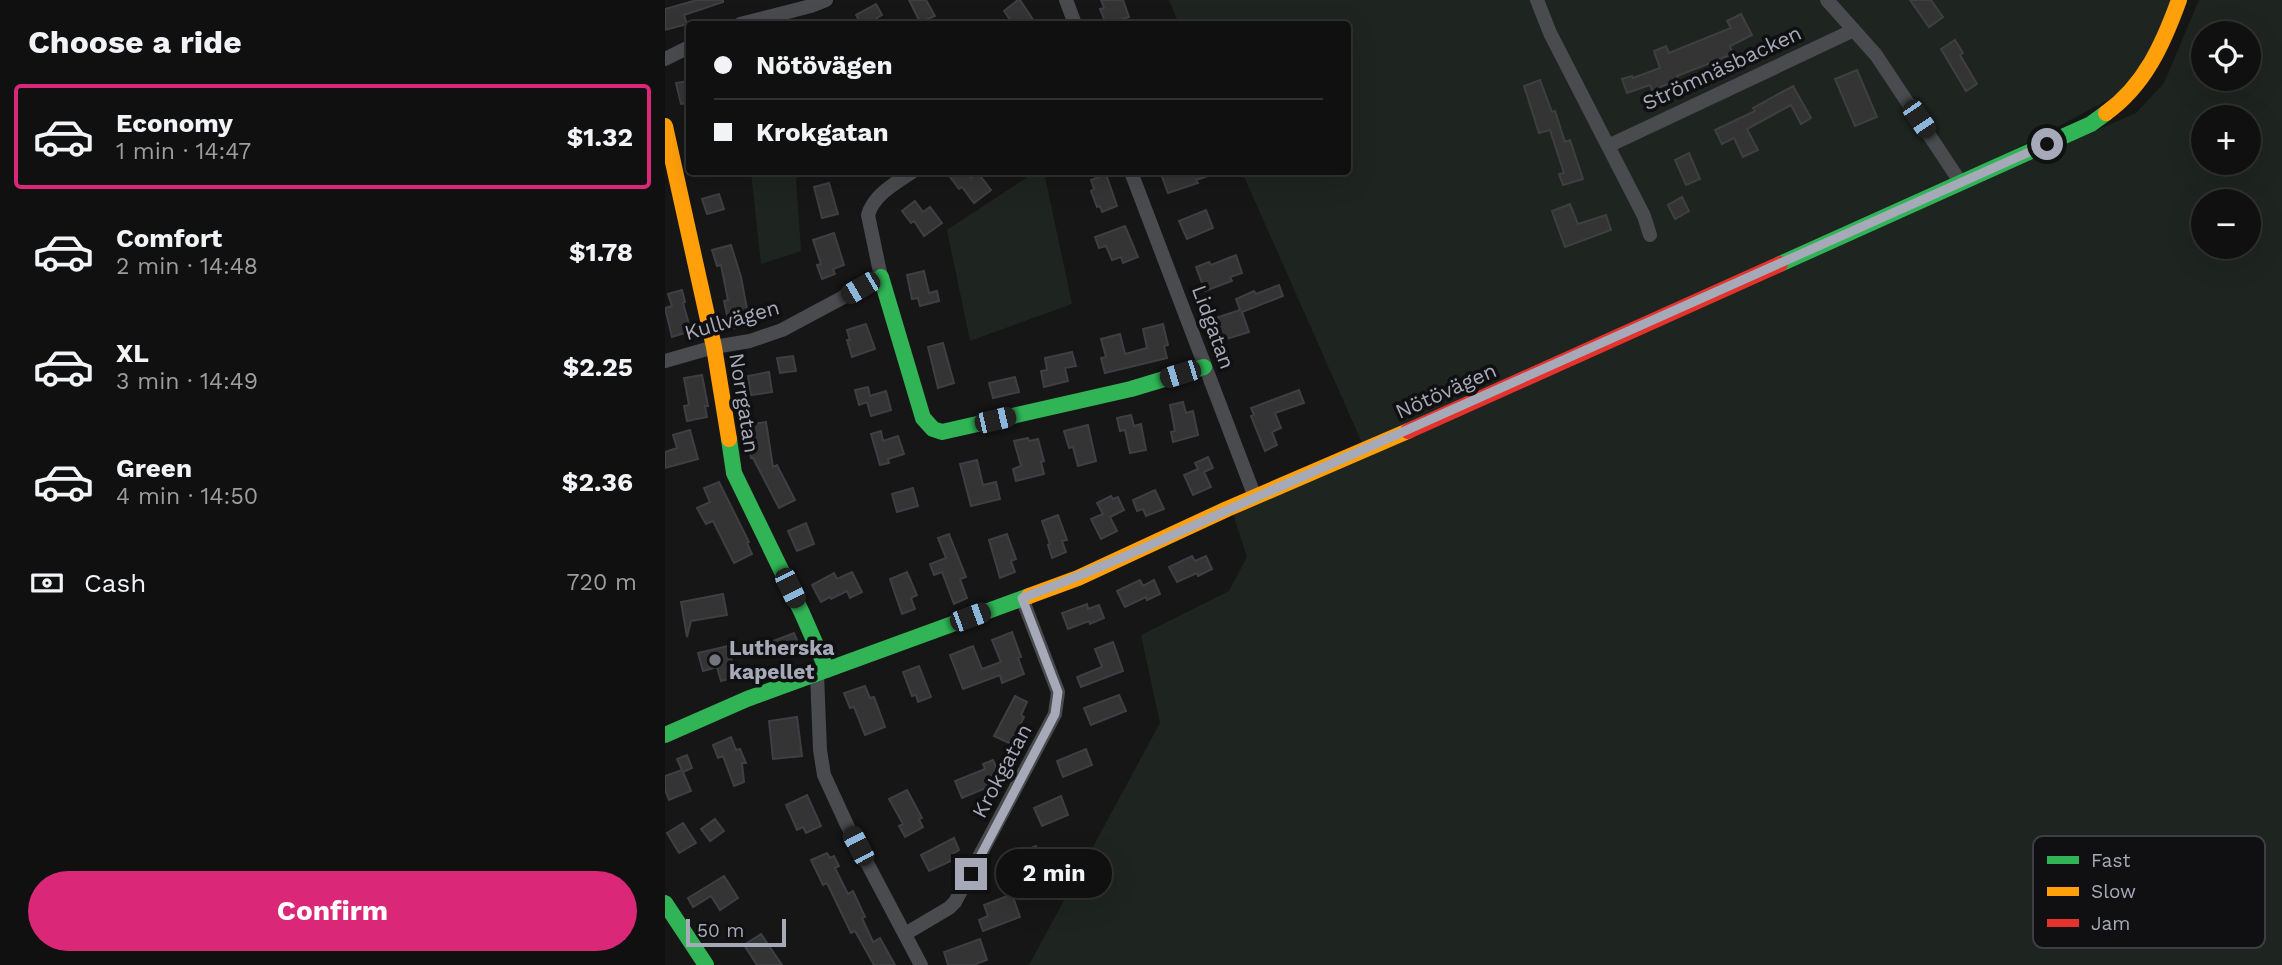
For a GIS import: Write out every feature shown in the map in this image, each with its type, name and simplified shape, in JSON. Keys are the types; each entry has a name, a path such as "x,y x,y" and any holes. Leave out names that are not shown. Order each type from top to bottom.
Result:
{"street":[{"path":"752,21 826,0"},
{"path":"1066,0 1074,21"},
{"path":"1537,0 1550,33 1644,216 1650,235"},
{"path":"1827,0 1876,55 1961,183"},
{"name":"Nötövägen","path":"665,735 724,708 1100,568 2091,124 2117,107 2151,68 2179,0"},
{"name":"Strömnäsbacken","path":"1608,146 1854,30"},
{"path":"665,59 686,48"},
{"name":"Norrgatan","path":"665,126 714,347 734,473 802,613 822,672 820,750 824,775 847,825 921,965"},
{"path":"908,175 884,191 871,206 868,215 881,277 923,418 933,429 942,432 1131,389 1204,367"},
{"name":"Lidgatan","path":"1132,175 1255,497"},
{"name":"Kullvägen","path":"665,361 714,347 750,341 782,330 881,277"},
{"name":"Krokgatan","path":"905,934 955,902 1055,714 1058,692 1022,598"},
{"path":"665,903 706,965"}],"shaded area":[{"path":"1169,0 2177,0 2157,48 2125,91 1961,178 1363,445 1243,175 1351,175 1351,21 1178,21"},
{"path":"2199,0 2282,0 2282,965 1029,965 1160,723 1141,635 1229,591 1247,557 1230,505 1383,445 2136,113 2164,83"},
{"path":"751,175 798,175 796,180 801,251 761,264"},
{"path":"1030,175 1045,175 1072,304 970,341 947,230"}],"building":[{"path":"697,0 723,0 684,15 686,24 665,30 665,9"},
{"path":"909,0 926,0 935,16 920,21"},
{"path":"1020,0 1034,21 1011,21 1004,11"},
{"path":"1101,0 1123,0 1129,17 1105,21 1100,9 1104,8"},
{"path":"1910,0 1931,0 1943,17 1929,27"},
{"path":"876,4 882,15 877,18 878,21 859,21 856,15"},
{"path":"1741,14 1752,35 1730,46 1733,54 1677,76 1679,80 1652,90 1650,85 1627,93 1622,79 1660,68 1654,51 1666,46 1669,53 1731,28 1727,21"},
{"path":"1955,40 1963,53 1960,55 1977,84 1966,91 1941,49"},
{"path":"1857,70 1877,117 1855,126 1835,79"},
{"path":"1540,80 1552,112 1555,111 1565,142 1570,140 1583,179 1563,185 1559,174 1564,173 1550,130 1539,133 1524,86"},
{"path":"686,81 686,103 681,104 676,83"},
{"path":"1793,86 1811,118 1801,124 1791,105 1747,129 1758,150 1743,157 1734,138 1722,144 1715,130 1755,111 1753,108"},
{"path":"1689,153 1700,179 1686,185 1675,160"},
{"path":"969,175 971,178 980,175 991,190 974,203 950,177"},
{"path":"1106,175 1117,206 1102,212 1100,206 1097,207 1091,191 1094,189 1091,180"},
{"path":"1161,175 1211,175 1196,180 1198,183 1168,193"},
{"path":"829,183 838,214 822,218 814,187"},
{"path":"719,194 724,209 707,214 702,199"},
{"path":"1682,197 1689,211 1675,219 1668,205"},
{"path":"915,201 923,212 930,207 942,223 924,236 914,221 911,223 902,211"},
{"path":"1570,204 1578,224 1606,215 1611,230 1565,247 1552,211"},
{"path":"1206,210 1213,228 1187,239 1179,221"},
{"path":"1125,226 1138,257 1123,263 1121,257 1112,260 1106,246 1099,248 1095,237"},
{"path":"834,233 844,265 833,269 835,274 822,279 817,265 821,264 813,240"},
{"path":"731,245 741,277 750,325 730,329 721,265 717,266 712,250"},
{"path":"1236,255 1242,273 1230,277 1232,281 1205,291 1196,267 1209,262 1211,265"},
{"path":"924,271 929,293 937,291 939,301 920,306 918,298 912,299 907,275"},
{"path":"1279,285 1283,296 1242,312 1249,332 1223,340 1216,318 1240,310 1236,299"},
{"path":"682,290 691,331 672,337 665,308 672,306 668,294"},
{"path":"866,324 875,349 852,357 847,330"},
{"path":"1163,324 1168,345 1164,346 1167,358 1105,373 1101,358 1106,357 1101,339 1120,334 1125,354 1147,348 1143,329"},
{"path":"943,343 954,383 938,388 928,347"},
{"path":"1072,352 1076,366 1065,368 1068,381 1044,387 1041,371 1047,370 1045,358"},
{"path":"793,356 796,371 780,373 777,358"},
{"path":"769,372 772,392 751,395 748,376"},
{"path":"702,375 708,406 705,406 707,417 687,421 684,406 689,405 684,378"},
{"path":"1015,377 1019,392 993,398 989,383"},
{"path":"868,387 870,396 886,391 891,410 871,416 867,402 859,405 855,390"},
{"path":"1299,390 1304,403 1275,413 1281,428 1272,432 1277,445 1265,451 1251,416 1254,415 1251,408"},
{"path":"1183,402 1186,413 1193,411 1198,435 1173,442 1171,432 1175,431 1170,405"},
{"path":"1131,415 1134,426 1141,424 1146,450 1130,453 1125,430 1120,431 1117,418"},
{"path":"766,422 773,467 777,465 795,500 779,508 751,458 749,448 753,447 749,425"},
{"path":"1088,425 1096,461 1078,466 1073,447 1069,448 1064,431"},
{"path":"690,430 698,459 665,468 665,452 677,448 673,435"},
{"path":"881,431 883,441 898,436 904,454 888,459 889,463 880,465 871,434"},
{"path":"1028,438 1029,441 1038,439 1044,461 1041,462 1044,474 1016,481 1013,469 1021,466 1014,441"},
{"path":"1208,457 1213,468 1204,472 1211,487 1193,495 1184,475 1198,469 1195,463"},
{"path":"977,460 983,485 996,482 1000,499 971,506 960,464"},
{"path":"719,482 749,542 747,543 752,554 734,563 713,521 706,524 697,508 710,502 704,488"},
{"path":"913,488 918,506 897,512 892,494"},
{"path":"1155,490 1164,509 1146,516 1143,509 1137,511 1133,500"},
{"path":"1111,496 1113,499 1118,497 1124,510 1110,517 1117,531 1101,539 1091,519 1103,514 1097,503"},
{"path":"1058,515 1067,540 1062,541 1066,552 1052,558 1042,521"},
{"path":"806,523 814,544 797,551 788,531"},
{"path":"949,534 966,577 960,579 967,598 954,604 942,572 934,575 930,564 946,558 938,538"},
{"path":"1007,534 1016,559 1011,561 1015,572 1000,578 989,540"},
{"path":"1192,556 1195,561 1206,556 1212,569 1177,582 1169,567"},
{"path":"852,572 862,592 850,598 847,591 821,602 812,585 834,573 837,579"},
{"path":"907,572 917,595 911,598 915,609 902,614 890,579"},
{"path":"1140,580 1143,586 1154,580 1160,594 1125,607 1117,591"},
{"path":"723,594 727,615 691,621 687,637 681,602"},
{"path":"1087,604 1088,609 1099,605 1104,618 1068,629 1062,613"},
{"path":"1012,632 1024,674 1002,683 1000,675 963,689 950,655 973,646 982,669 1001,662 992,640"},
{"path":"794,633 800,648 786,654 785,651 778,653 773,641"},
{"path":"1113,642 1123,671 1081,687 1077,677 1102,667 1095,649"},
{"name":"Lutherska kapellet","path":"728,646 736,677 721,681 717,667 703,671 698,653"},
{"path":"919,666 931,697 918,702 916,695 912,696 903,672"},
{"path":"865,686 870,698 874,697 885,727 865,735 854,707 850,708 844,693"},
{"path":"1119,695 1126,711 1091,725 1084,708"},
{"path":"1015,696 1027,702 1021,715 1024,717 1011,744 994,736"},
{"path":"797,717 802,756 773,759 769,721"},
{"path":"731,737 736,750 740,749 746,763 742,763 744,782 734,786 723,756 718,758 713,745"},
{"path":"1086,749 1092,765 1063,777 1057,761"},
{"path":"687,755 692,768 683,772 691,791 669,800 665,789 665,776 682,770 677,759"},
{"path":"993,760 999,773 990,777 993,785 962,798 955,781 985,769 983,764"},
{"path":"907,790 922,818 919,819 923,827 905,837 899,826 903,824 889,799"},
{"path":"807,795 821,826 806,833 803,827 797,830 786,805"},
{"path":"1061,796 1068,815 1042,826 1034,808"},
{"path":"715,819 724,831 710,841 701,829"},
{"path":"683,823 696,843 679,853 667,833"},
{"path":"954,838 959,850 952,854 955,859 929,871 921,855"},
{"path":"1036,846 1043,864 1015,875 1008,857"},
{"path":"827,853 830,858 834,856 839,866 835,868 848,894 853,891 873,942 880,938 895,965 874,965 855,931 851,933 827,883 823,885 811,860"},
{"path":"724,876 738,898 720,910 711,896 693,907 688,898"},
{"path":"1012,894 1020,917 983,931 979,920 988,916 984,905"},
{"path":"761,934 782,965 757,965 744,945"},
{"path":"980,939 987,960 973,965 948,965 944,952"}],"traffic: fast":[{"path":"1780,264 2091,124 2106,113"},
{"path":"881,277 923,418 933,429 942,432 1131,389 1204,367"},
{"path":"729,439 734,473 827,670"},
{"path":"665,735 747,699 1029,596"},
{"path":"665,903 706,965"}],"traffic: slow":[{"path":"2106,113 2120,102 2142,77 2166,32 2179,0"},
{"path":"665,126 714,347 729,439"},
{"path":"1029,596 1078,578 1227,509 1408,431"}],"traffic: jam":[{"path":"1408,431 1780,264"}],"place":[{"name":"Lutherska kapellet","path":"715,660"}],"route":[{"path":"971,874 1055,714 1058,701 1058,692 1022,598 1078,578 2047,144"}]}
